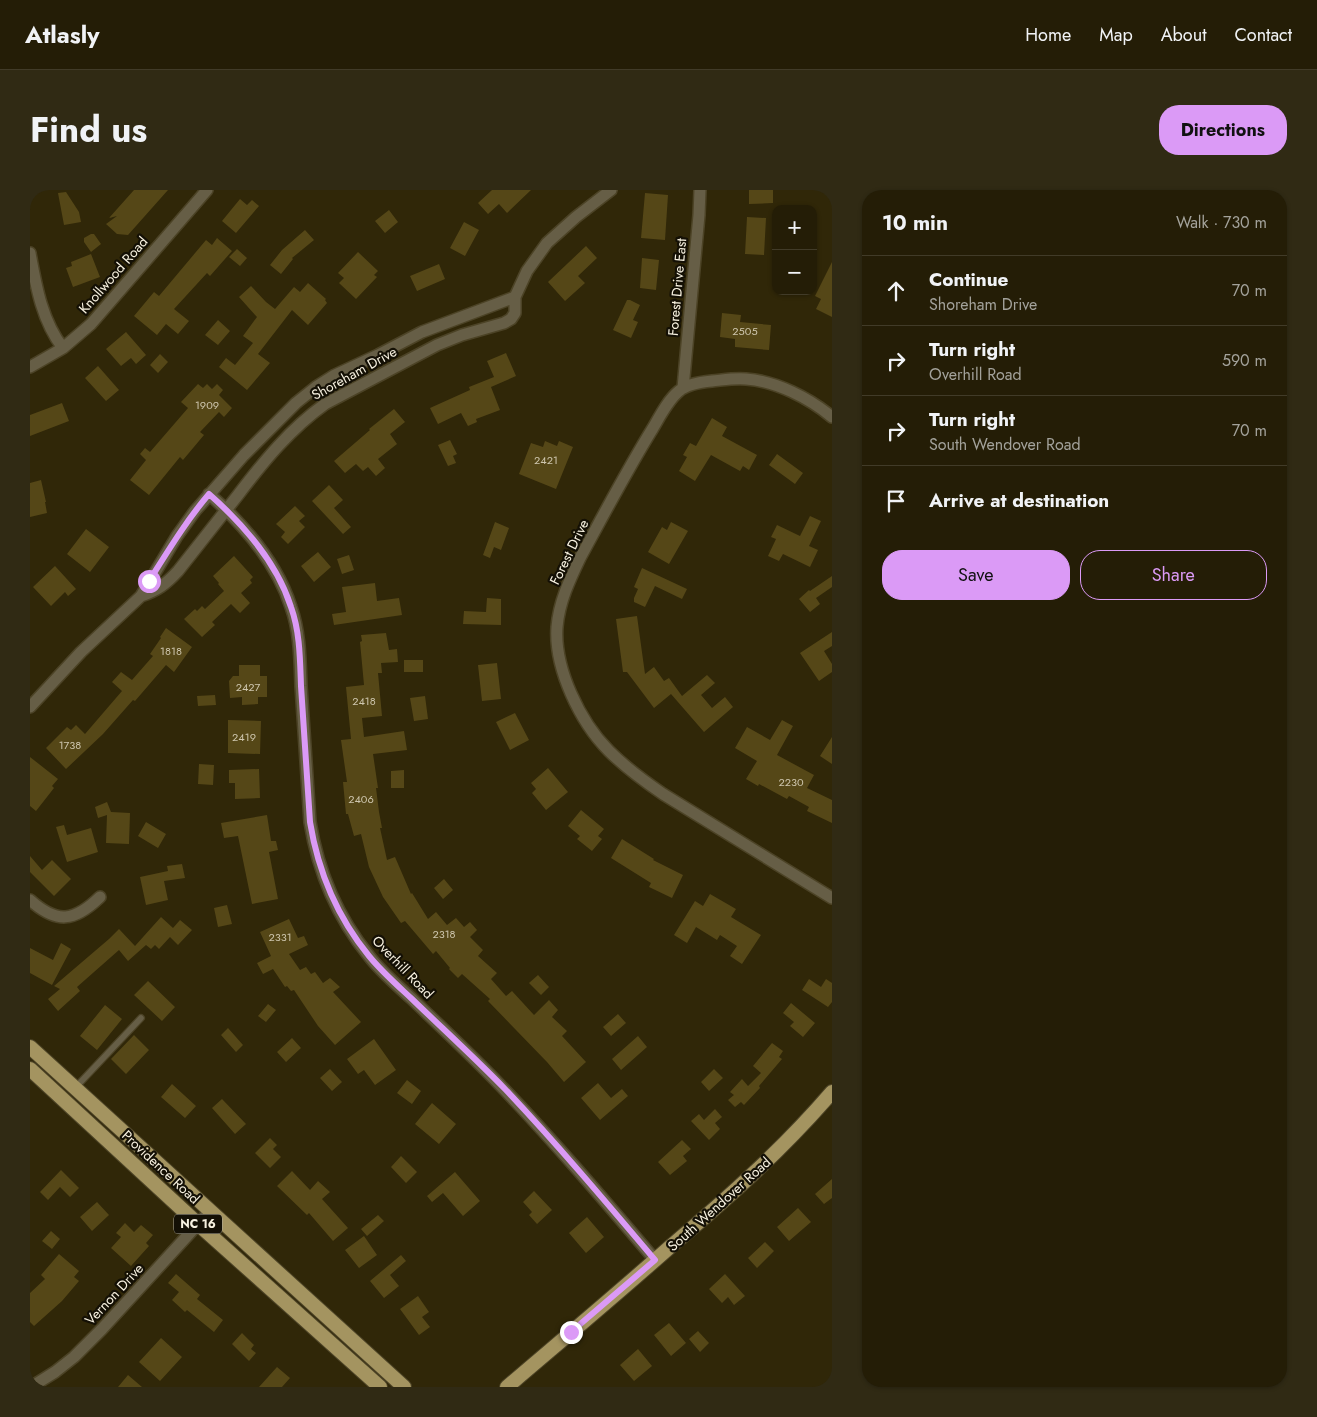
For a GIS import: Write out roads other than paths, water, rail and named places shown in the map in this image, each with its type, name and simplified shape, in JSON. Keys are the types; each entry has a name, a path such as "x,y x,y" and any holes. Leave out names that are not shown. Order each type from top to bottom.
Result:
{"main road":[{"name":"Providence Road","path":"30,1047 404,1387"},
{"name":"Providence Road","path":"30,1069 198,1224 380,1387"},
{"name":"South Wendover Road","path":"507,1387 712,1211 780,1149 832,1092"}],"street":[{"name":"Knollwood Road","path":"30,367 63,348 96,319 208,190"},
{"path":"516,295 527,272 547,243 576,217 611,190"},
{"name":"Forest Drive East","path":"684,388 700,190"},
{"path":"30,253 36,285 48,324 63,348"},
{"name":"Shoreham Drive","path":"30,707 81,652 141,596 195,511 267,431 296,402 335,374 378,355 422,332 516,295 515,313 511,319 437,345 325,404 301,423 268,457 178,571 165,584 141,596"},
{"name":"Forest Drive","path":"832,417 793,393 761,381 745,379 705,381 678,391 647,437 580,558 570,578 557,625 557,645 565,678 581,714 600,742 625,765 664,794 832,898"},
{"name":"Overhill Road","path":"209,494 226,510 269,561 286,593 293,612 298,639 312,836 328,888 343,918 370,957 497,1081 570,1160 655,1260"},
{"path":"30,900 46,913 63,917 84,910 100,897"},
{"name":"Vernon Drive","path":"31,1387 74,1357 210,1211"}],"lane":[{"path":"75,1088 141,1018"}]}
